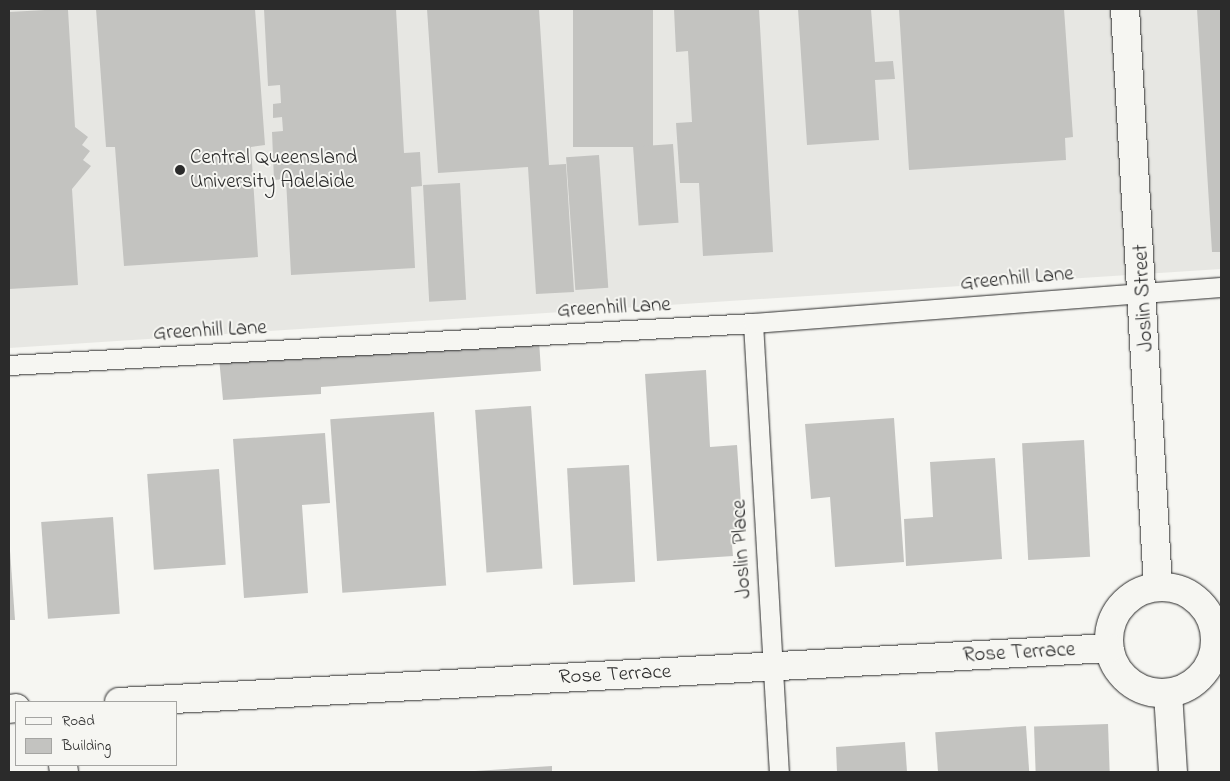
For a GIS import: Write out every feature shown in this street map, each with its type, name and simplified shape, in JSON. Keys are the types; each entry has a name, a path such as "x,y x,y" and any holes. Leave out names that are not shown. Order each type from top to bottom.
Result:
{"street":[{"name":"Joslin Street","path":"1126,9 1144,292 1158,588"},
{"path":"1158,588 1179,590 1198,601 1211,618 1219,639 1203,676 1187,688 1168,693 1152,692 1124,677 1110,648 1116,615 1126,601 1158,588"},
{"name":"Rose Terrace","path":"137,701 1110,648"},
{"path":"1168,693 1173,772"}],"lane":[{"name":"Greenhill Lane","path":"9,364 753,323 1221,287"},
{"name":"Joslin Place","path":"753,323 770,666 779,772"}],"shaded area":[{"path":"9,9 1221,9 1221,269 9,348"}],"building":[{"name":"Central Queensland University Adelaide","path":"96,9 255,9 265,145 251,147 258,257 124,266 115,147 106,147"},
{"path":"264,9 396,9 404,153 420,152 422,186 411,187 415,268 291,275 286,179 274,180 272,132 283,131 282,117 273,118 273,104 281,103 280,85 268,86"},
{"path":"427,9 539,9 549,165 566,164 574,292 536,294 528,167 438,173"},
{"path":"573,9 653,9 653,147 573,147"},
{"path":"674,9 759,9 773,252 703,256 699,183 680,183 676,123 692,122 688,51 676,52"},
{"path":"798,9 871,9 875,62 893,61 895,79 875,80 879,140 807,145"},
{"path":"899,9 1064,9 1073,137 1065,138 1066,160 909,170"},
{"path":"1197,9 1221,9 1221,252 1212,252"},
{"path":"68,10 75,127 88,137 82,145 90,151 83,160 91,166 72,189 78,285 9,289 9,12"},
{"path":"673,144 679,223 639,226 633,147"},
{"path":"599,155 608,288 575,290 566,157"},
{"path":"460,183 466,300 429,302 423,185"},
{"path":"539,340 541,371 321,387 321,394 223,400 219,358"},
{"path":"706,370 710,447 737,445 743,532 731,533 733,556 657,561 645,374"},
{"path":"531,406 542,569 487,573 475,410"},
{"path":"434,412 446,586 342,593 330,419"},
{"path":"894,418 904,562 835,567 830,497 811,499 805,424"},
{"path":"325,433 330,503 302,505 308,593 244,598 233,439"},
{"path":"1084,440 1090,557 1028,560 1022,443"},
{"path":"995,458 1002,559 906,566 904,519 933,517 930,462"},
{"path":"629,465 635,582 573,585 567,468"},
{"path":"219,469 226,565 154,570 147,474"},
{"path":"113,517 120,614 48,619 41,522"},
{"path":"9,537 15,620 9,620"},
{"path":"1108,724 1110,772 1036,772 1034,727"},
{"path":"1026,726 1029,772 938,772 935,732"},
{"path":"905,742 907,772 837,772 836,747"},
{"path":"552,766 552,772 475,772 475,771"}],"place":[{"name":"Central Queensland University Adelaide","path":"180,170"}]}
